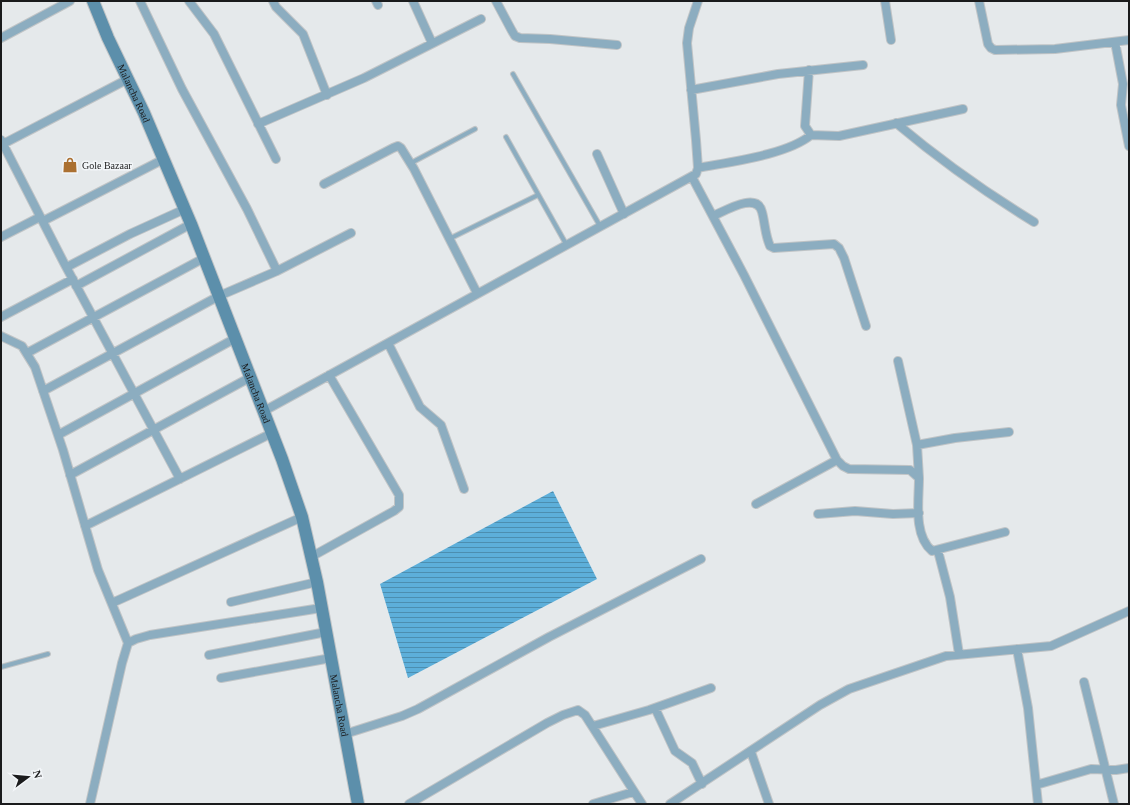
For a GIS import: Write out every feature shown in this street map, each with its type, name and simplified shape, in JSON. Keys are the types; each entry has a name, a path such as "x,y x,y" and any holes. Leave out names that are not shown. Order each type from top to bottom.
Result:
{"main road":[{"name":"Malancha Road","path":"93,1 108,38 128,78 185,209 272,432 302,517 317,582 358,804"}],"street":[{"path":"1,38 70,1"},
{"path":"140,1 182,89 247,209 277,271"},
{"path":"189,1 214,34 276,159"},
{"path":"273,1 276,7 303,34 327,95"},
{"path":"413,1 432,42"},
{"path":"496,1 512,32 515,36 520,38 616,45"},
{"path":"264,411 696,174 698,168 687,43 689,28 698,1"},
{"path":"885,1 891,40"},
{"path":"979,1 988,44 995,50 1055,49 1129,40"},
{"path":"258,124 327,95 481,18"},
{"path":"1115,42 1123,84 1121,105 1129,146"},
{"path":"691,90 809,70 863,65"},
{"path":"809,70 805,126 811,135"},
{"path":"128,78 2,143 66,268 180,479"},
{"path":"698,168 795,146 811,135 839,136 963,109"},
{"path":"896,123 928,150 987,193 1034,222"},
{"path":"324,184 398,146 401,148 477,293"},
{"path":"597,154 624,214"},
{"path":"1,237 42,219 164,159"},
{"path":"692,177 744,274 837,460 849,469 910,470 919,478"},
{"path":"713,216 740,204 755,202 760,205 770,246 774,248 834,244 839,248 844,258 866,326"},
{"path":"66,268 130,234 185,209"},
{"path":"1,317 75,283 191,224"},
{"path":"44,391 219,296 277,271 351,233"},
{"path":"27,353 204,258"},
{"path":"1,336 22,346 35,367 58,435 98,570 128,643 90,804"},
{"path":"58,435 236,338"},
{"path":"388,343 420,407 441,426 464,489"},
{"path":"898,361 917,445 920,528 927,547 932,551 938,551 1004,532"},
{"path":"311,557 394,511 399,506 400,502 399,495 384,468 329,375"},
{"path":"70,475 251,377"},
{"path":"85,526 272,432"},
{"path":"917,445 955,438 1009,432"},
{"path":"756,504 837,460"},
{"path":"818,514 855,511 893,514 919,513"},
{"path":"112,603 302,517"},
{"path":"938,551 950,597 959,654"},
{"path":"345,734 402,716 549,637 701,559"},
{"path":"231,602 317,582"},
{"path":"128,643 150,635 321,608"},
{"path":"670,804 751,752 820,705 853,688 946,656 1057,644 1129,611"},
{"path":"209,655 326,632"},
{"path":"1017,649 1028,708 1038,804"},
{"path":"221,678 331,658"},
{"path":"1084,682 1114,804"},
{"path":"593,726 655,708 711,688"},
{"path":"655,708 675,751 692,763 702,784"},
{"path":"409,804 572,711 582,712 593,726 633,792 642,804"},
{"path":"751,752 769,804"},
{"path":"1036,785 1091,769 1106,770 1129,768"},
{"path":"592,804 633,792"}],"lane":[{"path":"513,74 600,226"},
{"path":"410,163 475,128"},
{"path":"506,137 566,244"},
{"path":"449,239 538,195"},
{"path":"1,667 48,654"}],"water":[{"path":"553,491 597,579 408,678 380,584"}],"place":[{"name":"Gole Bazaar","path":"70,165"}]}
